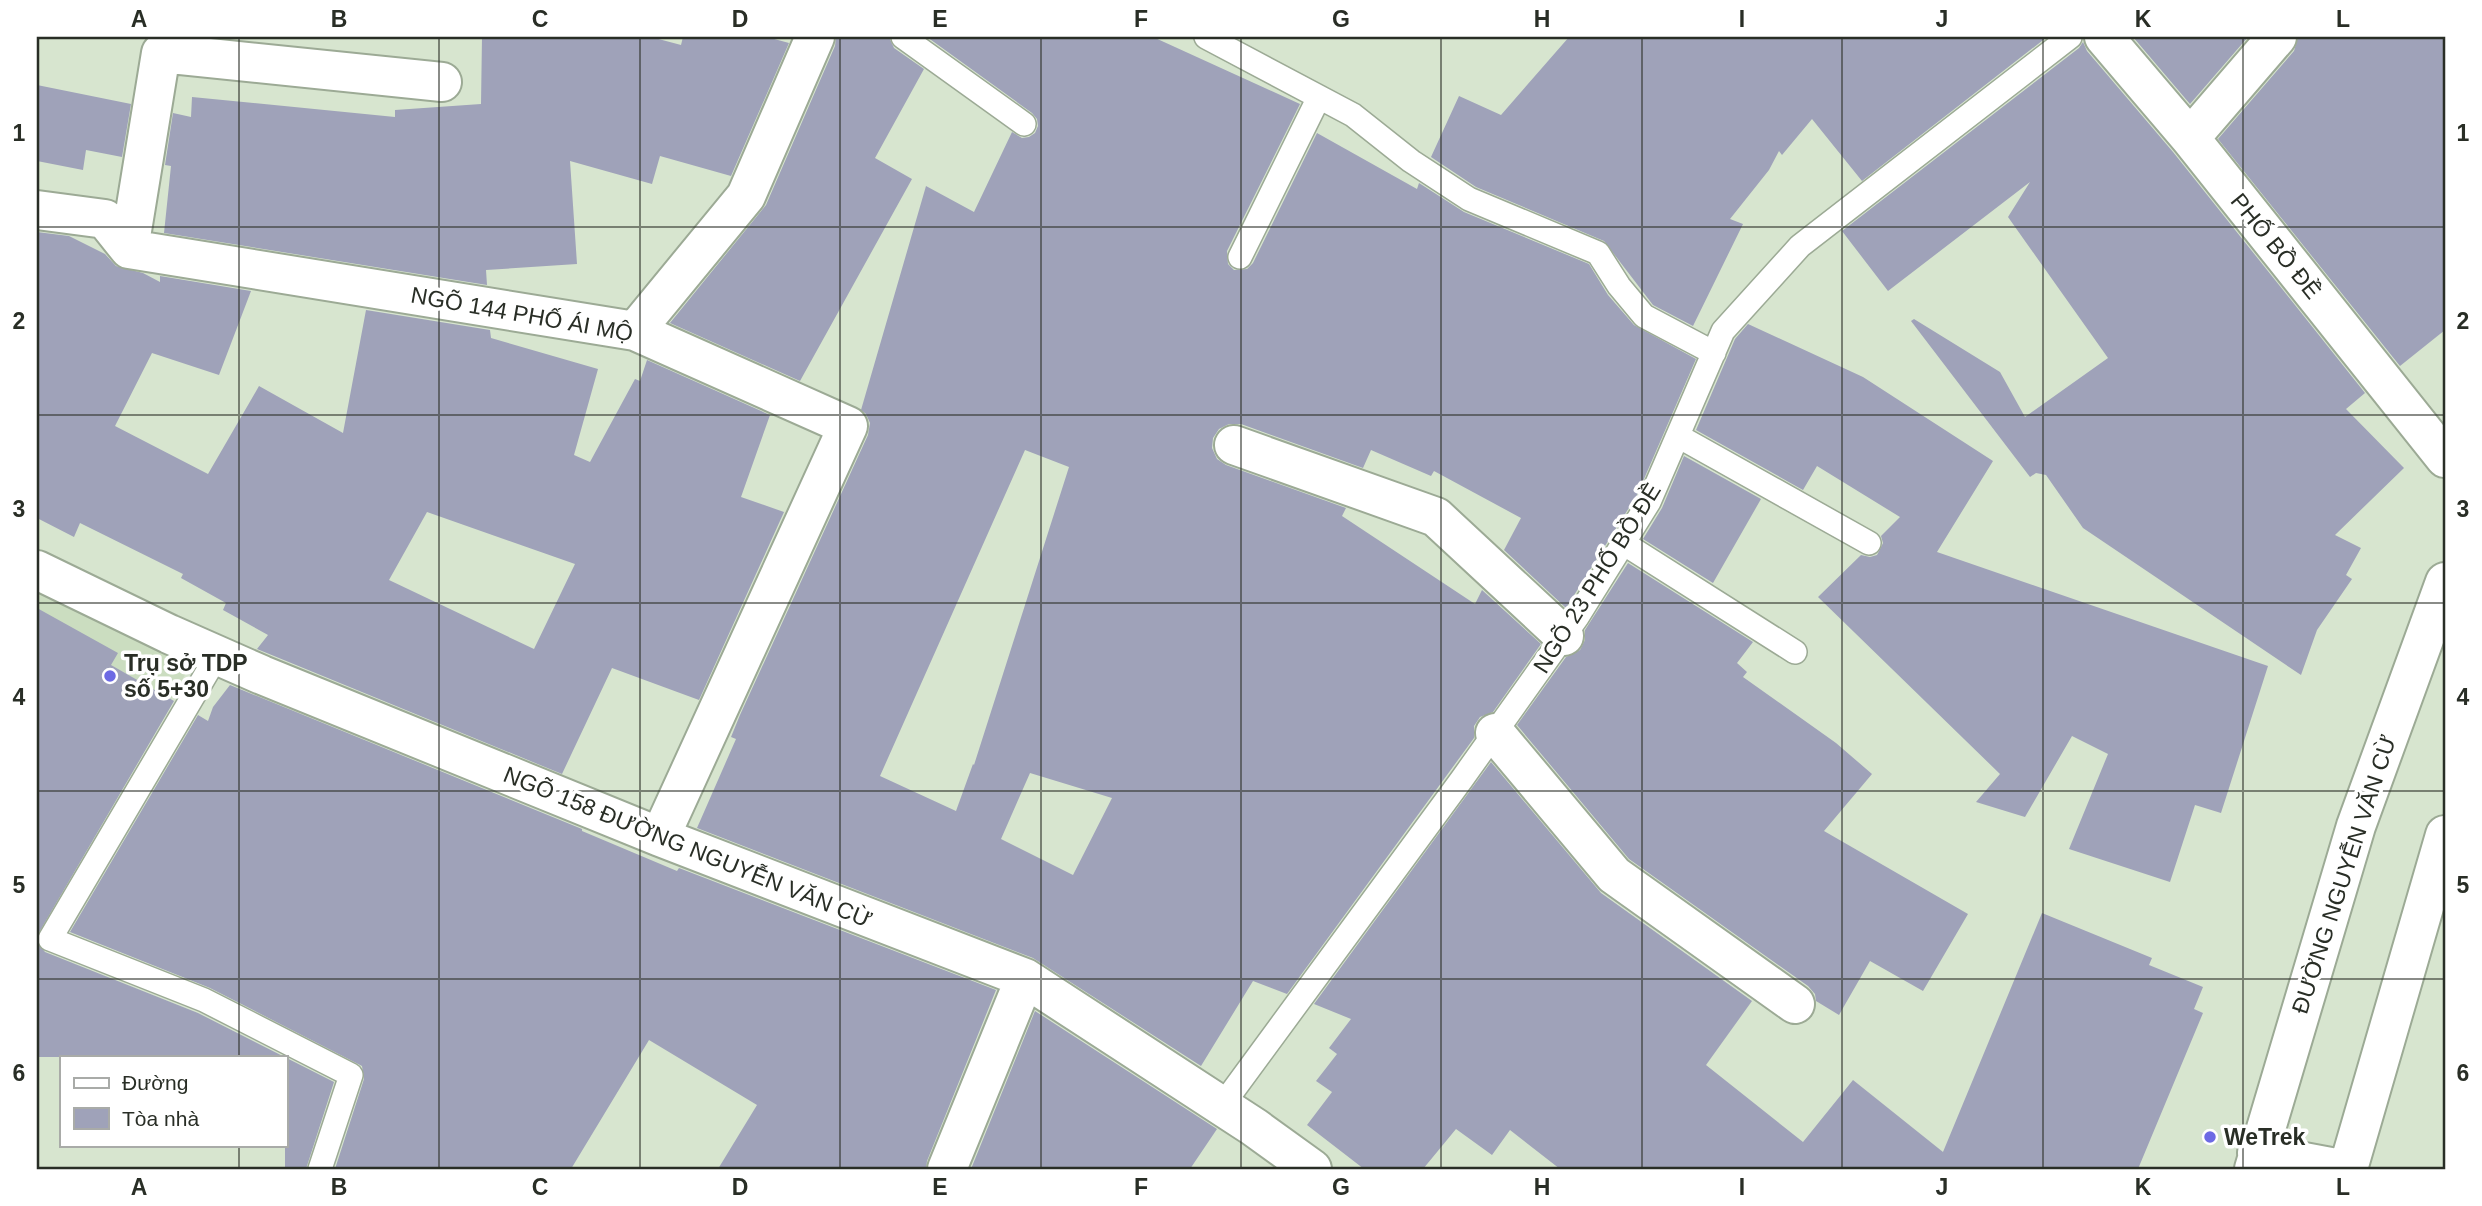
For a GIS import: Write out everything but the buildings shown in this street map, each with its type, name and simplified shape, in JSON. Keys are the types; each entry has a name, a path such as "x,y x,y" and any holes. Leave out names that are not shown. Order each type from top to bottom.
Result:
{"street":[{"path":"635,331 746,196 815,37"},
{"name":"PHỐ BỒ ĐỀ","path":"2104,37 2190,138 2445,458"},
{"path":"2190,138 2277,37"},
{"path":"129,249 161,53 442,82"},
{"path":"37,210 105,219 129,249"},
{"name":"NGÕ 144 PHỐ ÁI MỘ","path":"129,249 635,331 848,426 660,837"},
{"path":"1234,445 1436,517 1564,636"},
{"name":"NGÕ 158 ĐƯỜNG NGUYỄN VĂN CỪ","path":"37,570 169,634 262,675 660,837 1025,978 1254,1127 1312,1169"},
{"name":"ĐƯỜNG NGUYỄN VĂN CỪ","path":"2256,1161 2356,826 2445,582"},
{"path":"1495,733 1614,875 1796,1004"},
{"path":"2348,1169 2445,835"},
{"path":"947,1169 1025,978"},
{"path":"2256,1161 2341,1169"}],"lane":[{"path":"904,37 1024,124"},
{"path":"1206,37 1353,115 1411,161 1469,199 1598,253 1619,286 1644,316 1714,353"},
{"name":"NGÕ 23 PHỐ BỒ ĐỀ","path":"1221,1107 1564,636 1649,502 1723,331 1800,246 2070,37"},
{"path":"1240,257 1319,97"},
{"path":"1678,436 1869,542"},
{"path":"1623,543 1796,652"},
{"path":"218,654 50,939 204,1000 351,1074 320,1169"}],"shaded area":[{"name":"Trụ sở TDP số 5+30","path":"37,581 194,659 137,759 37,694"}],"place":[{"name":"Trụ sở TDP số 5+30","path":"110,676"},
{"name":"WeTrek","path":"2210,1137"}]}
